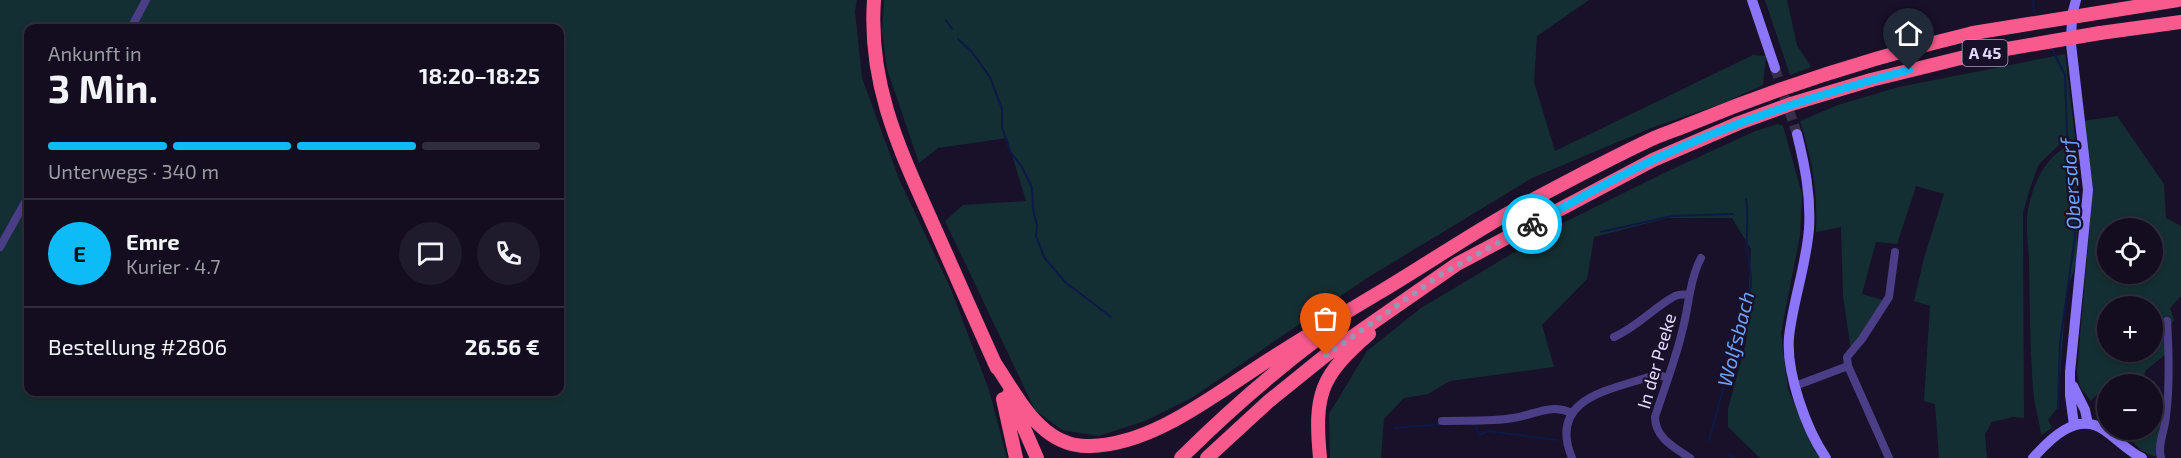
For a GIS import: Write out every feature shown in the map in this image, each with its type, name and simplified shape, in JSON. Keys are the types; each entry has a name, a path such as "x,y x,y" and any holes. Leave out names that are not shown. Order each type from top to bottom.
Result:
{"highway":[{"path":"874,0 873,44 887,116 904,161 1037,458"},
{"name":"A 45","path":"1181,458 1211,428 1265,381 1382,291 1513,211 1656,137 1732,106 1922,46 1973,33 2178,0"},
{"name":"A 45","path":"1207,458 1269,401 1326,355 1428,283 1466,259 1653,160 1770,112 1871,80 1977,54 2181,22"},
{"path":"1320,458 1318,408 1326,380 1346,354 1428,283"},
{"path":"994,362 1030,414 1047,432 1058,439 1076,445 1104,445 1138,436 1183,414 1382,291"},
{"path":"994,362 1016,458"}],"main road":[{"path":"1752,0 1775,68"},
{"path":"2074,425 2070,381 2088,190 2071,44 2072,15 2076,0"},
{"path":"1797,134 1805,166 1810,202 1809,231 1789,337 1790,364 1804,413 1826,458"},
{"path":"2070,381 2085,410 2088,424"},
{"path":"2033,458 2055,436 2074,425 2088,424 2102,429 2142,458"}],"street":[{"path":"132,24 146,0"},
{"path":"0,247 24,204"},
{"path":"1889,458 1848,366 1847,357 1862,339 1889,297 1895,252"},
{"name":"In der Peeke","path":"1690,458 1664,439 1655,424 1655,417 1682,334 1692,279 1701,258"},
{"path":"1614,337 1644,320 1674,296 1689,295"},
{"path":"2161,458 2159,450 2165,429 2168,404 2167,321"},
{"path":"1795,387 1848,366"},
{"path":"1572,458 1566,438 1566,424 1579,404 1592,397 1652,376 1659,375 1668,378"},
{"path":"1442,421 1512,418 1550,408 1563,409 1572,413"}],"green space":[{"path":"0,0 857,0 855,11 862,78 899,179 950,287 989,390 1007,458 0,458"},
{"path":"884,0 1589,0 1537,36 1534,82 1555,151 1753,55 1766,56 1763,85 1721,104 1651,128 1532,178 1367,278 1193,397 1145,421 1099,436 1062,430 1035,410 945,221 963,205 1026,201 1007,138 938,148 919,163 887,69 882,32"},
{"path":"1765,0 1787,0 1797,45 1811,67 1790,75"},
{"path":"2065,54 2076,144 2060,144 2039,164 2023,213 2024,418 2013,417 1992,422 1985,434 1987,458 1939,458 1935,404 1924,401 1930,306 1914,301 1924,258 1944,194 1916,186 1897,244 1876,242 1862,294 1883,300 1851,350 1843,296 1841,227 1816,232 1813,175 1800,121 1838,105 1899,87"},
{"path":"2117,116 2164,184 2166,218 2181,226 2181,296 2170,308 2174,320 2168,330 2163,357 2163,296 2097,296 2097,362 2156,362 2145,374 2097,374 2097,394 2091,401 2080,387 2077,372 2093,187 2083,121"},
{"path":"1778,124 1783,126 1802,194 1800,235 1781,333 1788,389 1820,458 1760,458 1728,427 1728,409 1746,343 1751,249 1732,218 1668,218 1594,237 1587,279 1542,325 1554,367 1450,381 1428,394 1404,398 1384,419 1381,458 1330,458 1329,414 1367,351 1421,308 1565,222 1755,131"},
{"path":"2069,146 2074,158 2077,185 2077,261 2066,293 2058,407 2048,420 2052,428 2041,435 2034,399 2027,217 2033,191 2046,164"},
{"path":"2130,440 2158,440 2156,457 2142,451"}],"waterway":[{"name":"Obersdorf","path":"2033,0 2037,18"},
{"path":"946,20 952,29"},
{"path":"958,39 971,51 990,77 1002,109 1002,127 1010,151 1022,167 1032,188 1033,209 1037,225 1036,236 1044,257 1065,282 1111,317"},
{"name":"Obersdorf","path":"2051,47 2065,75 2067,135 2072,147 2071,154 2066,158 2073,187 2075,237 2060,342 2058,410"},
{"name":"Wolfsbach","path":"1709,441 1751,286 1746,199"},
{"path":"1601,232 1672,216 1733,214"},
{"path":"1472,423 1476,426 1479,435 1488,431 1556,440"},
{"path":"1395,428 1443,424"},
{"path":"1729,454 1733,458"}],"tunnel":[{"path":"1775,68 1797,134"}],"way so far":[{"path":"1326,355 1457,264 1532,224"}],"route":[{"path":"1532,224 1653,160 1739,123 1791,104 1909,70"}]}
